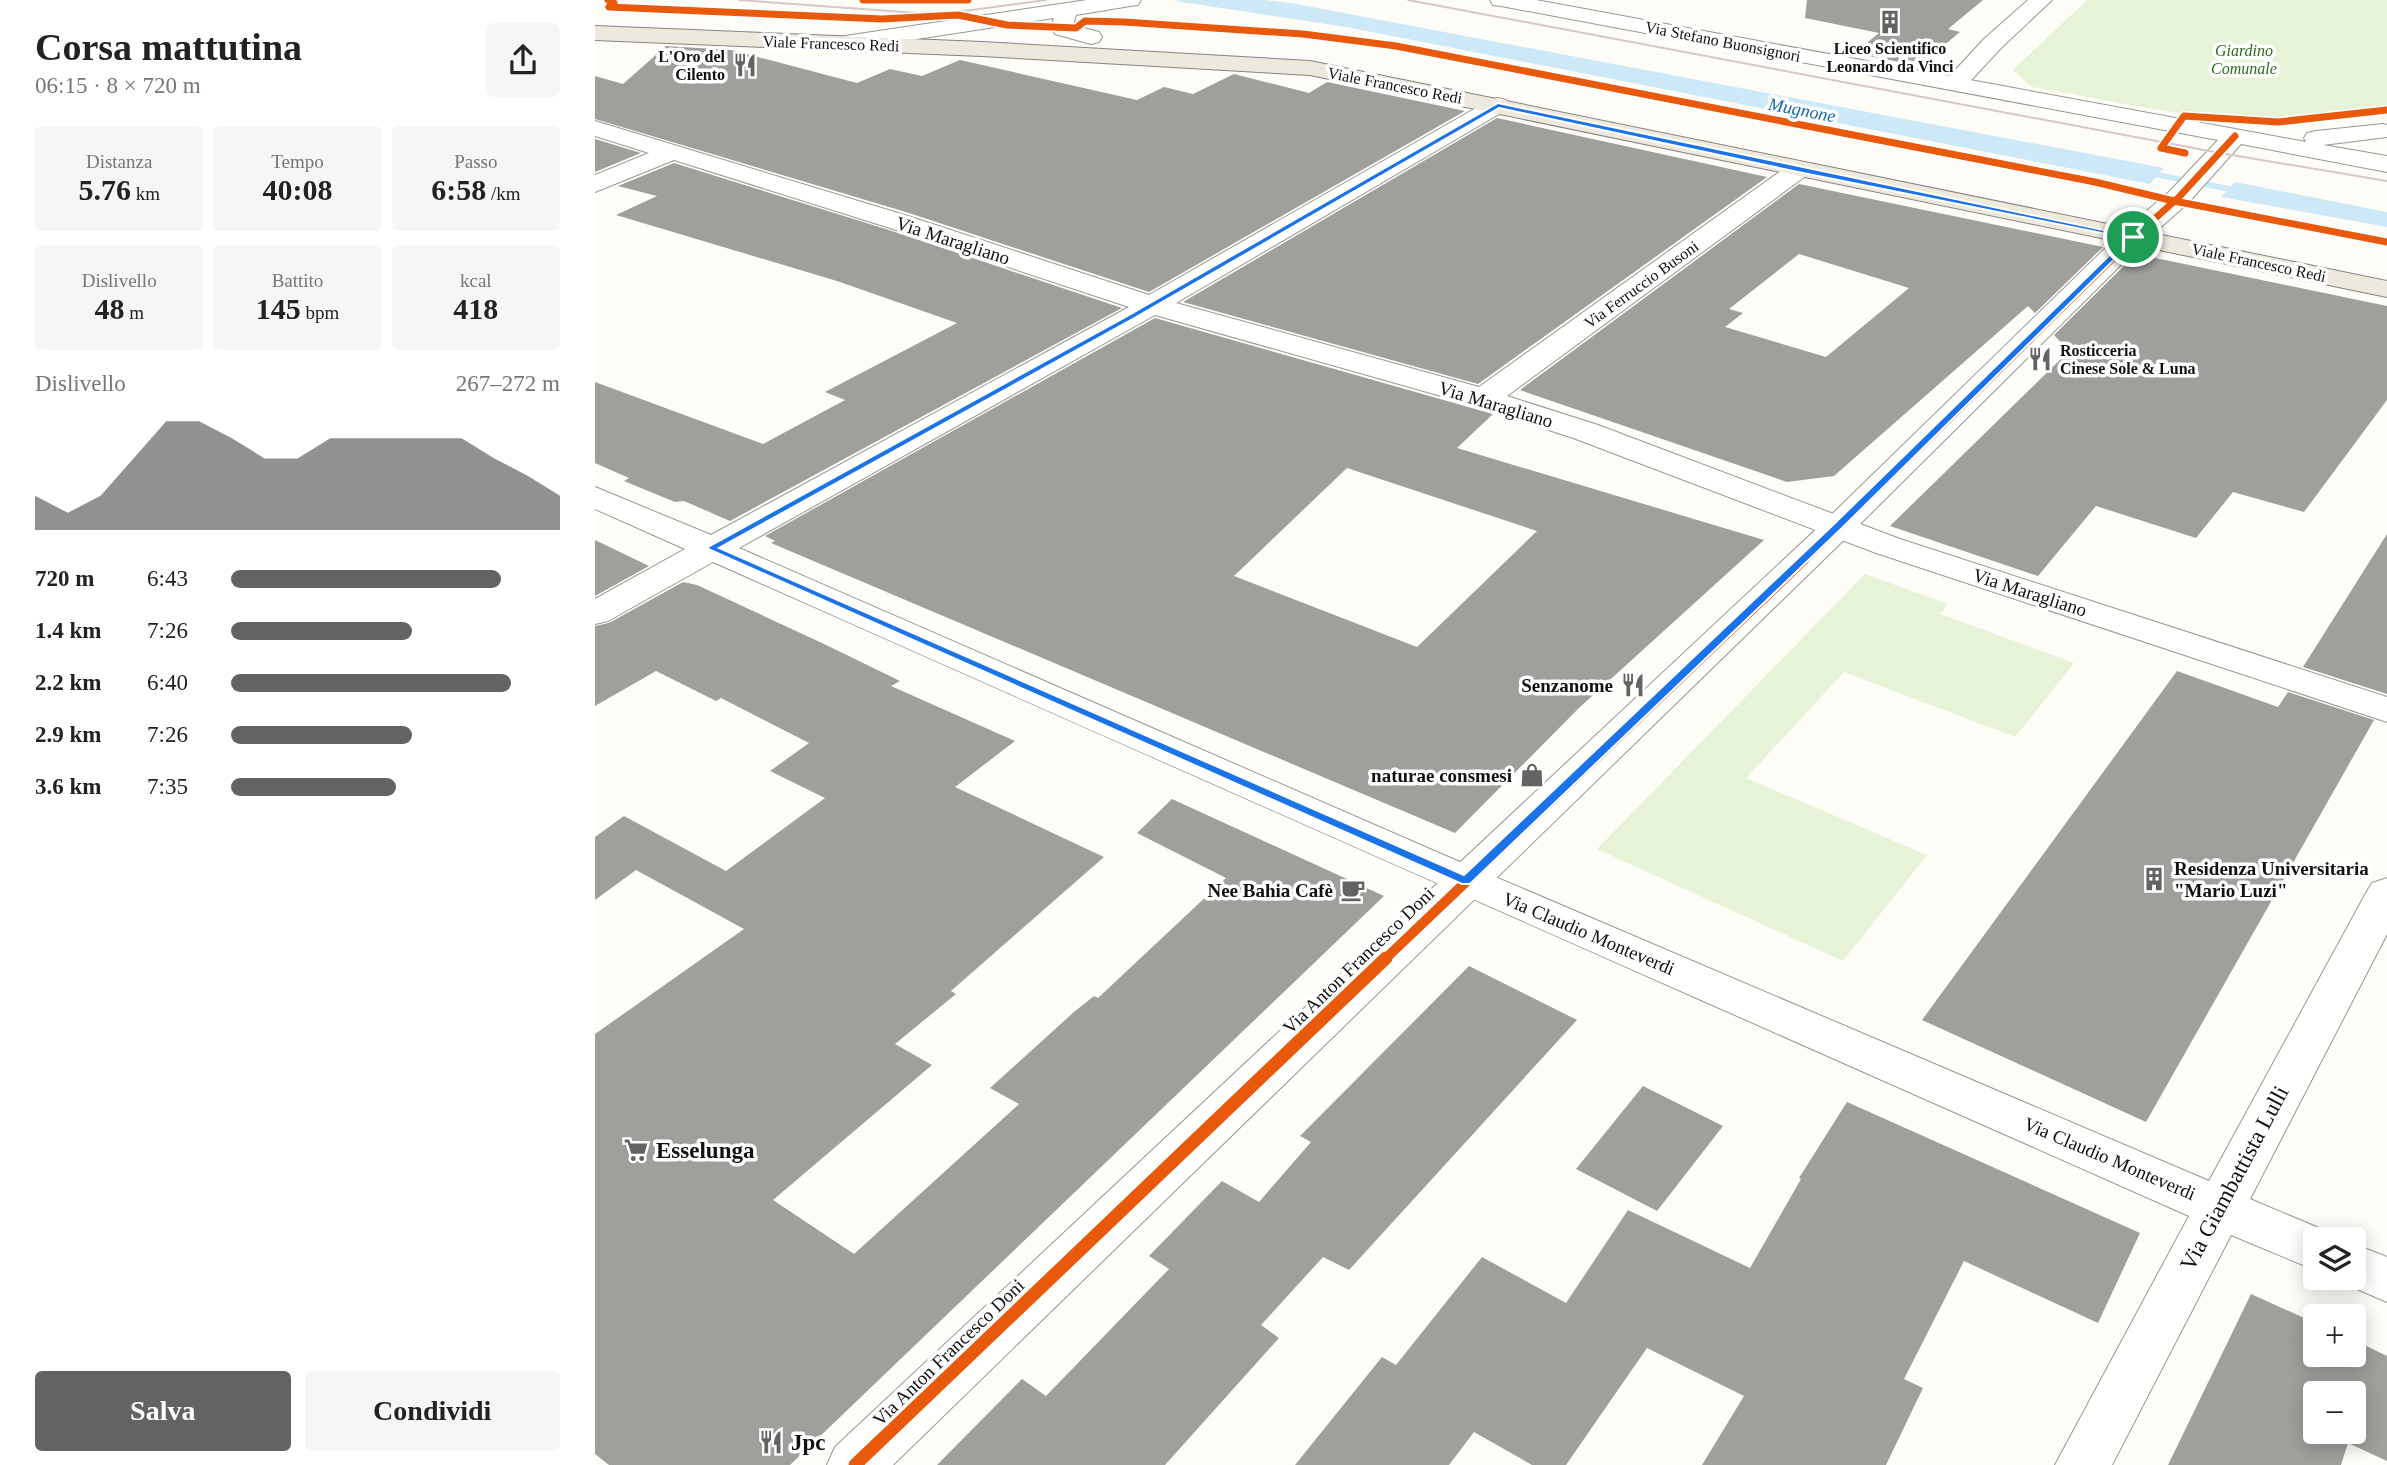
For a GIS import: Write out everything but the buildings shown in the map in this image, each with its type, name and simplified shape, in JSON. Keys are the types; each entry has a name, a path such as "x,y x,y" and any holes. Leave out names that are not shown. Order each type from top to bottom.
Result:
{"main road":[{"name":"Viale Francesco Redi","path":"595,16 1091,37 1261,47 1345,56 2387,263"},
{"name":"Viale Francesco Redi","path":"595,33 1293,66 2387,289"}],"street":[{"path":"845,43 1130,0"},
{"name":"Via Stefano Buonsignori","path":"1501,0 2387,162"},
{"path":"1955,84 1992,44 2041,0"},
{"path":"1067,10 1063,29 1091,37"},
{"path":"595,612 1151,305 1498,106"},
{"name":"Via Maragliano","path":"595,128 1151,305 1484,398 1587,432 1838,527 2387,710"},
{"path":"2385,131 2375,135 2370,142 2374,151 2387,162"},
{"name":"Via Stefano Buonsignori","path":"2235,136 2301,138 2385,131"},
{"name":"Via Anton Francesco Doni","path":"855,1465 1838,527 2133,237 2179,197 2235,136"},
{"path":"595,184 673,152"},
{"name":"Via Ferruccio Busoni","path":"1484,398 1798,170"},
{"name":"Via Claudio Monteverdi","path":"595,497 1466,881 2303,1243"},
{"name":"Via Giambattista Lulli","path":"2083,1465 2387,893"},
{"path":"2366,1270 2387,1280"}],"green space":[{"name":"Giardino Comunale","path":"2087,0 2387,0 2387,106 2304,118 2254,120 2170,112 2032,87 2013,70"},
{"path":"1865,574 1948,604 1940,614 2074,663 2015,737 1844,672 1746,778 1927,855 1843,961 1597,849"}],"water":[{"path":"1266,0 1296,4 2164,168 2150,184 1346,27 1175,1"},
{"path":"2235,182 2387,212 2387,227 2221,197"}],"waterway":[{"name":"Mugnone","path":"2141,172 2245,192"}],"tram line":[{"path":"739,0 918,13 964,11 1046,0"},
{"path":"1408,0 2220,153 2387,181"}],"cycle path":[{"path":"608,0 614,3 609,7 882,19 958,15 1007,25 1076,28 1085,21 1124,22 1303,34 1396,46 2095,182 2174,201 2387,242"},
{"path":"863,0 968,0"},
{"path":"2185,153 2161,148 2184,116 2278,122 2387,110"},
{"path":"855,1465 1838,527 2133,237 2179,197 2235,136"}],"place":[{"name":"Liceo Scientifico Leonardo da Vinci","path":"1890,22"},
{"name":"L'Oro del Cilento","path":"745,65"},
{"name":"Rosticceria Cinese Sole & Luna","path":"2040,359"},
{"name":"Senzanome","path":"1633,685"},
{"name":"naturae consmesi","path":"1532,775"},
{"name":"Residenza Universitaria \"Mario Luzi\"","path":"2154,879"},
{"name":"Nee Bahia Cafè","path":"1353,890"},
{"name":"Esselunga","path":"636,1150"},
{"name":"Jpc","path":"771,1442"}],"route":[{"path":"1498,106 2133,237 1838,527 1466,881 711,548 1130,317 1498,106"}]}
